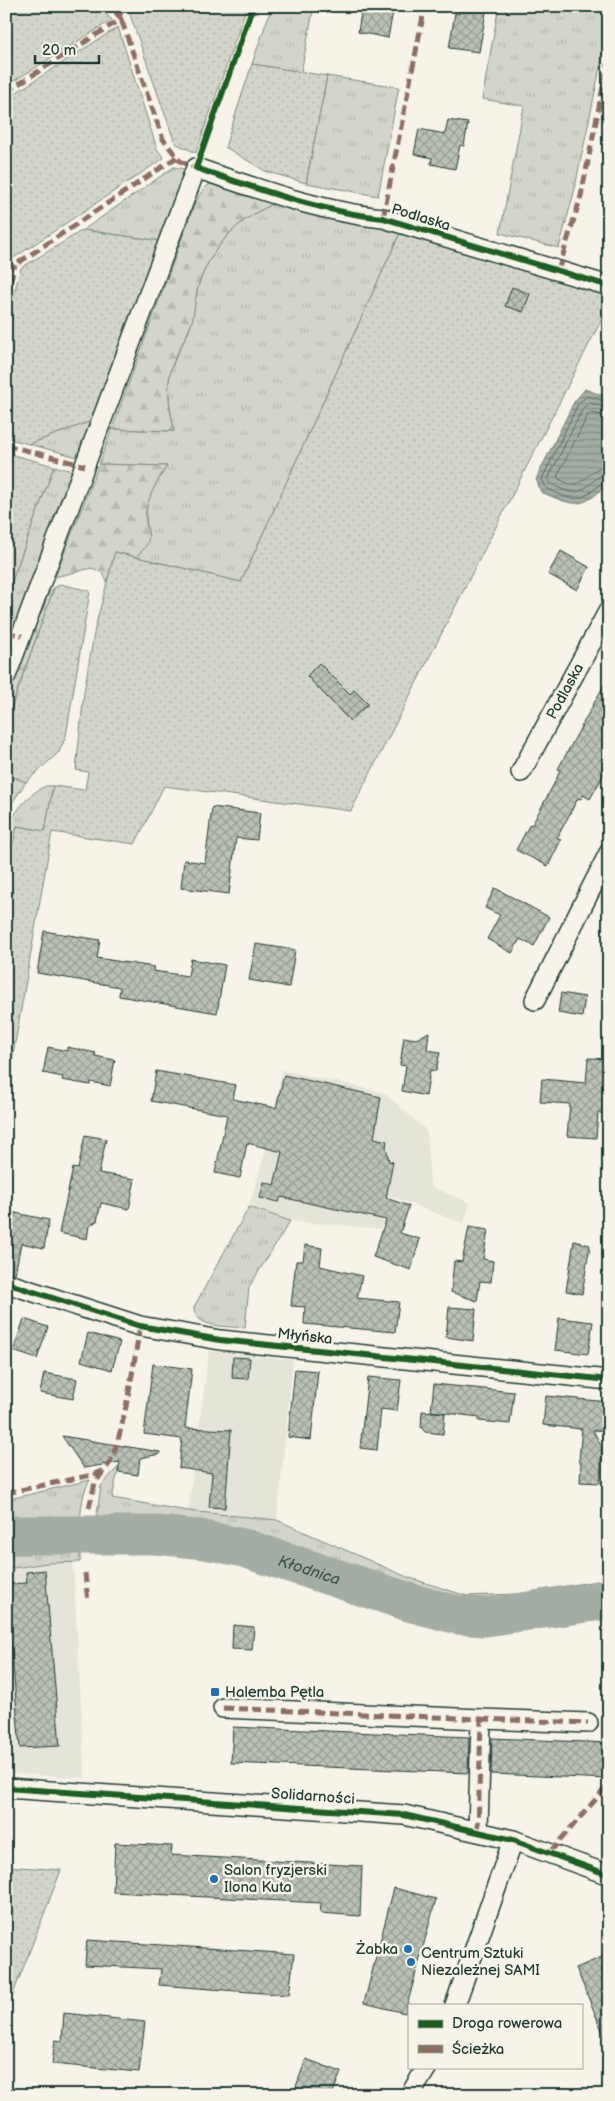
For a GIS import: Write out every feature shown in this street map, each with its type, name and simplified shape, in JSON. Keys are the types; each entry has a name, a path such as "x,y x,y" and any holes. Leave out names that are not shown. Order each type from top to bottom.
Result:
{"street":[{"name":"Podlaska","path":"6,676 196,168 249,186 357,215 383,218 609,286"},
{"name":"Podlaska","path":"522,772 609,610"},
{"path":"535,1000 609,853"},
{"name":"Młyńska","path":"6,1282 140,1326 220,1340 609,1380"},
{"path":"223,1708 588,1723"},
{"path":"478,1831 480,1719"},
{"name":"Solidarności","path":"6,1788 404,1814 513,1840 609,1875"},
{"path":"455,2004 513,1840"},
{"path":"410,2095 426,2068"}],"shaded area":[{"path":"282,1070 383,1092 427,1131 430,1186 470,1203 464,1224 390,1196 381,1229 290,1221 249,1207 270,1136"},
{"path":"209,1351 293,1360 277,1520 188,1511"},
{"path":"73,1562 85,1778 6,1773 6,1569 47,1563"}],"green space":[{"path":"6,6 98,6 112,20 6,86"},
{"path":"127,6 247,6 196,153 175,143"},
{"path":"272,6 314,6 301,72 252,64"},
{"path":"499,6 609,6 609,25 574,192 559,248 500,233 524,106 482,99"},
{"path":"118,27 157,149 164,158 6,263 6,99"},
{"path":"252,64 327,76 306,183 265,171 225,147"},
{"path":"327,76 399,87 378,196 306,183"},
{"path":"174,167 190,170 161,241 83,230"},
{"path":"216,182 283,201 254,214 241,223 219,245 203,272 191,325 170,374 170,410 174,431 112,429 193,208 204,188"},
{"path":"283,201 400,233 241,582 136,557 143,550 148,538 147,505 167,466 99,464 112,429 174,431 170,410 170,374 191,325 203,272 219,245 241,223 268,206"},
{"path":"83,230 161,241 97,419 29,444 6,438 6,323 21,268"},
{"path":"400,233 609,294 609,305 351,811 164,786 135,844 52,832 6,1095 6,874 17,826 45,831 53,786 85,790 88,772 76,770 84,692 95,628 115,552 241,582"},
{"path":"97,419 81,458 29,444"},
{"path":"6,453 54,466 6,597"},
{"path":"99,464 167,466 154,487 147,505 147,544 136,557 115,552 107,582 103,573 92,568 55,577"},
{"path":"54,466 76,472 19,628 6,625 6,597"},
{"path":"60,584 90,591 66,736 59,752 26,782 6,774 6,723 54,588"},
{"path":"54,588 6,722 6,702 47,594"},
{"path":"6,774 26,782 6,812"},
{"path":"46,786 53,786 45,831 17,826 6,874 5,843 11,820 34,793"},
{"path":"249,1207 290,1221 249,1287 245,1328 206,1323 196,1314 194,1307"},
{"path":"119,1466 112,1498 188,1511 277,1520 407,1577 467,1596 517,1594 609,1579 609,1592 494,1608 445,1605 255,1544 167,1531 95,1528 101,1486"},
{"path":"90,1480 83,1497 80,1528 6,1530 6,1500"},
{"path":"80,1544 80,1562 47,1563 6,1569 6,1545"},
{"path":"6,1866 61,1870 6,2012"}],"water":[{"path":"585,389 609,398 609,482 592,498 584,502 570,503 541,492 536,479 574,402"}],"building":[{"path":"362,6 394,6 388,38 358,32"},
{"path":"461,6 487,6 479,52 449,48 455,13 459,14"},
{"path":"448,120 468,123 464,146 460,145 455,169 431,164 432,158 414,154 419,129 445,134"},
{"path":"512,287 530,294 523,312 505,306"},
{"path":"561,551 589,567 577,590 548,574"},
{"path":"319,663 350,694 354,690 368,704 350,721 307,676"},
{"path":"609,676 609,765 590,799 583,795 581,799 578,798 557,838 561,840 548,866 516,850 530,824 532,825 556,780 560,770 558,769"},
{"path":"212,807 260,813 257,840 236,838 229,894 181,888 184,860 205,863"},
{"path":"495,888 549,917 534,946 520,939 512,953 487,939 500,915 485,908"},
{"path":"44,931 100,940 97,958 154,967 153,971 188,976 191,959 225,965 217,1013 119,996 120,987 37,973"},
{"path":"256,944 295,950 289,987 249,980"},
{"path":"561,993 585,997 582,1017 558,1013"},
{"path":"429,1032 427,1050 440,1052 436,1071 430,1070 426,1096 402,1091 406,1066 400,1065 404,1037 416,1039"},
{"path":"48,1047 67,1051 67,1047 96,1053 95,1056 115,1060 110,1086 91,1082 90,1085 62,1080 63,1077 43,1073"},
{"path":"588,1058 609,1059 609,1114 598,1113 596,1138 567,1136 570,1104 540,1102 542,1079 586,1083"},
{"path":"156,1071 236,1085 233,1099 276,1108 284,1075 381,1097 374,1138 387,1141 386,1147 389,1161 393,1162 386,1198 409,1206 400,1233 420,1239 411,1270 373,1257 386,1220 281,1197 279,1202 260,1198 264,1182 274,1185 282,1152 247,1143 240,1178 215,1173 227,1115 151,1101"},
{"path":"85,1135 106,1139 99,1173 135,1179 129,1209 101,1203 97,1221 89,1226 87,1239 59,1233 73,1168 78,1169"},
{"path":"6,1211 49,1220 44,1248 21,1243 15,1274 6,1272"},
{"path":"469,1227 488,1230 483,1259 493,1261 491,1282 480,1281 477,1301 451,1292 454,1261 462,1262"},
{"path":"574,1241 590,1245 582,1294 566,1291"},
{"path":"305,1245 322,1248 320,1266 362,1276 357,1298 399,1302 395,1332 304,1324 305,1307 291,1306 296,1261 303,1261"},
{"path":"449,1307 476,1309 473,1341 446,1337"},
{"path":"559,1318 593,1322 588,1354 555,1350"},
{"path":"24,1319 48,1327 37,1359 13,1351"},
{"path":"88,1333 120,1342 112,1370 81,1361"},
{"path":"233,1357 250,1358 248,1379 232,1378"},
{"path":"153,1364 192,1369 185,1428 231,1430 225,1508 209,1507 212,1473 179,1468 182,1439 144,1434"},
{"path":"295,1369 318,1371 311,1440 288,1437"},
{"path":"44,1373 77,1379 73,1399 40,1393"},
{"path":"368,1377 401,1380 397,1411 381,1409 377,1450 360,1448"},
{"path":"434,1384 514,1392 510,1424 479,1421 479,1417 431,1411"},
{"path":"546,1396 609,1402 609,1431 593,1430 602,1448 600,1483 580,1482 581,1464 579,1460 582,1429 543,1425"},
{"path":"422,1411 445,1413 443,1434 425,1432 421,1427"},
{"path":"62,1436 160,1452 160,1454 140,1458 138,1475 118,1472 120,1462 84,1468"},
{"path":"45,1570 60,1746 20,1748 6,1584 27,1583 26,1572"},
{"path":"233,1625 254,1627 252,1650 232,1649"},
{"path":"233,1727 469,1737 468,1773 231,1763"},
{"path":"492,1738 609,1743 609,1779 491,1774"},
{"path":"115,1843 172,1846 171,1855 362,1866 360,1916 320,1913 321,1903 113,1892"},
{"path":"394,1888 436,1899 405,2013 364,2003"},
{"path":"87,1940 294,1954 289,1995 159,1985 161,1969 85,1965"},
{"path":"609,1954 609,2047 576,1968"},
{"path":"64,2013 145,2022 139,2072 52,2064 55,2040 62,2041"},
{"path":"306,2059 341,2072 332,2095 293,2095"}],"waterway":[{"name":"Kłodnica","path":"6,1535 156,1535 205,1540 244,1548 412,1603 458,1615 485,1617 609,1600"}],"marked path":[{"path":"6,92 121,19 111,6"},
{"path":"119,6 121,19 163,139 180,161 196,168"},
{"path":"383,218 425,6"},
{"path":"558,271 581,196 609,57"},
{"path":"6,271 177,157"},
{"path":"6,297 15,265"},
{"path":"6,445 85,466"},
{"path":"6,632 22,636"},
{"path":"6,1493 92,1475 106,1468 112,1459 122,1423 140,1326"},
{"path":"89,1508 95,1483 105,1469"},
{"path":"85,1573 88,1602"},
{"path":"223,1708 481,1719 478,1831"},
{"path":"481,1719 588,1723"},
{"path":"550,1852 609,1784"}],"cycle path":[{"path":"253,6 196,168 312,205 383,218 609,286"},
{"path":"6,1283 140,1326 220,1340 609,1380"},
{"path":"6,1788 404,1815 513,1840 609,1875"}],"place":[{"name":"Halemba Pętla","path":"215,1692"},
{"name":"Salon fryzjerski Ilona Kuta","path":"214,1879"},
{"name":"Żabka","path":"408,1949"},
{"name":"Centrum Sztuki Niezależnej SAMI","path":"411,1962"}]}
